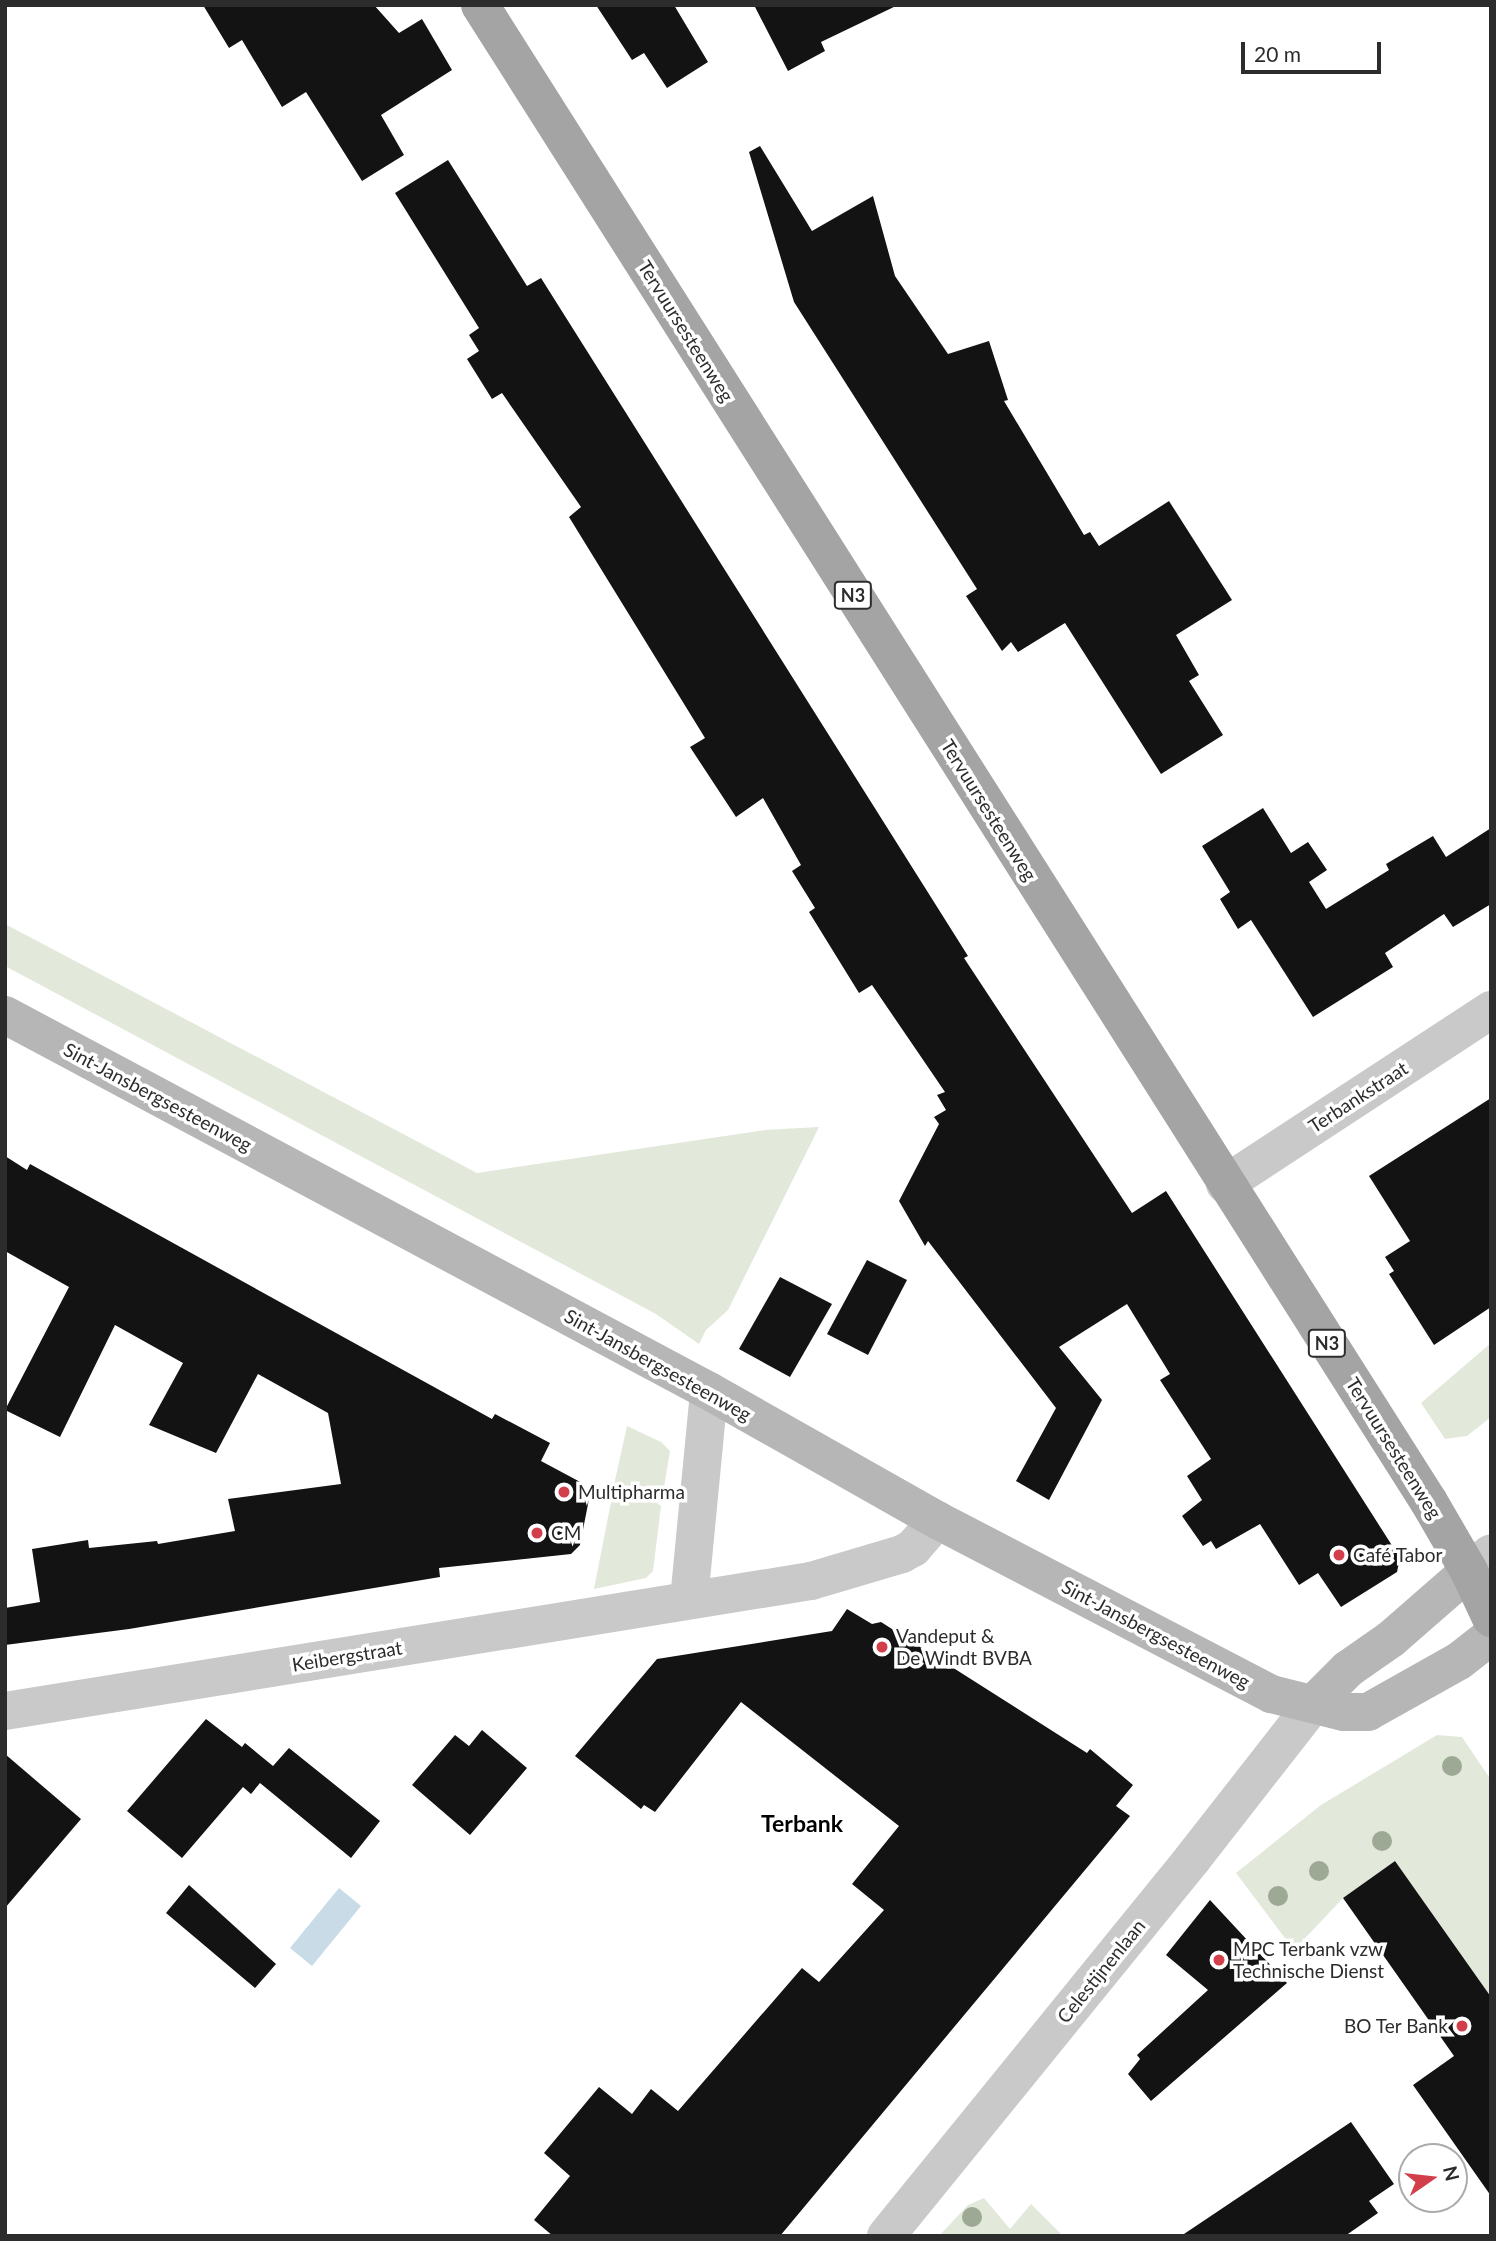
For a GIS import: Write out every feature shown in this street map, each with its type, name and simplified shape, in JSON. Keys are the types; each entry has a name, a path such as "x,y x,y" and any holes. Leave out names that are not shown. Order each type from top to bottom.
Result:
{"main road":[{"name":"Tervuursesteenweg","path":"480,5 1429,1502 1480,1562 1491,1618"},
{"name":"Sint-Jansbergsesteenweg","path":"5,1015 709,1391 937,1520 1270,1694 1343,1712 1368,1712 1459,1661 1491,1636"},
{"path":"1314,1703 1348,1669 1391,1639 1480,1562"}],"street":[{"name":"Terbankstraat","path":"1225,1184 1491,1010"},
{"path":"690,1600 709,1391"},
{"name":"Keibergstraat","path":"5,1711 811,1581 902,1554 913,1548 937,1520"},
{"name":"Celestijnenlaan","path":"886,2236 1314,1703"}],"shaded area":[{"path":"5,924 477,1173 765,1130 819,1127 728,1310 706,1330 699,1344 656,1314 5,966"},
{"path":"1491,1343 1491,1417 1467,1436 1445,1439 1421,1403"},
{"path":"627,1426 661,1442 670,1451 664,1487 659,1491 643,1492 614,1485"},
{"path":"612,1497 654,1501 661,1506 653,1571 646,1578 594,1589"},
{"path":"1437,1735 1462,1737 1491,1780 1491,1997 1395,1861 1343,1898 1294,1950 1236,1873 1321,1805"},
{"path":"984,2198 1010,2229 1031,2204 1063,2236 939,2236 968,2205"}],"water":[{"path":"339,1888 361,1906 312,1966 290,1948"}],"building":[{"path":"203,5 374,5 399,33 422,19 452,70 381,115 404,155 362,181 306,92 282,107 242,40 229,48"},
{"path":"596,5 674,5 708,62 667,88 644,53 632,60"},
{"path":"754,5 898,5 821,42 825,51 788,71"},
{"path":"760,146 812,231 873,196 895,276 948,354 989,341 1008,400 1004,401 1084,535 1090,532 1099,546 1169,501 1232,600 1176,635 1199,675 1189,681 1223,735 1161,774 1065,623 1018,652 1011,642 1002,651 966,596 977,589 794,302 749,152"},
{"path":"448,160 527,286 541,278 968,956 964,958 1132,1213 1166,1191 1400,1558 1397,1572 1341,1607 1318,1573 1299,1585 1260,1524 1216,1549 1211,1541 1203,1546 1182,1516 1202,1500 1187,1476 1211,1459 1160,1380 1170,1374 1127,1304 1059,1347 1102,1400 1049,1500 1016,1481 1056,1408 928,1241 925,1246 899,1201 939,1124 934,1117 946,1110 937,1095 945,1092 872,985 859,993 809,912 815,908 792,871 801,865 763,798 736,817 690,747 705,738 569,517 581,507 502,393 492,399 467,359 479,351 469,335 479,328 395,193"},
{"path":"1263,808 1291,853 1308,842 1327,870 1309,882 1326,909 1389,870 1386,864 1433,836 1446,857 1491,828 1491,904 1453,927 1444,914 1385,953 1393,967 1313,1017 1251,920 1238,929 1220,899 1230,892 1202,846"},
{"path":"1491,1098 1491,1307 1434,1345 1389,1274 1394,1271 1385,1257 1410,1241 1369,1176"},
{"path":"5,1156 27,1170 30,1164 492,1419 495,1414 550,1443 541,1461 584,1484 590,1494 580,1545 571,1554 439,1568 440,1577 129,1629 5,1645 5,1608 40,1602 32,1549 88,1540 89,1548 157,1541 158,1544 235,1531 228,1499 341,1484 328,1413 258,1374 216,1453 149,1425 183,1363 115,1325 60,1437 5,1410 69,1287 5,1251"},
{"path":"867,1260 907,1280 868,1355 827,1334"},
{"path":"780,1277 832,1304 790,1377 739,1349"},
{"path":"847,1609 872,1624 881,1622 1087,1753 1090,1749 1133,1785 1116,1806 1130,1816 780,2236 553,2236 534,2220 570,2176 544,2153 599,2087 632,2114 651,2089 678,2111 802,1968 819,1982 884,1910 852,1884 899,1826 741,1702 655,1812 644,1805 641,1809 575,1756 657,1659 832,1631"},
{"path":"206,1719 242,1747 245,1743 273,1766 289,1748 380,1821 351,1858 260,1783 251,1794 243,1787 182,1858 127,1811"},
{"path":"482,1730 527,1768 470,1835 412,1785 455,1735 469,1746"},
{"path":"5,1754 81,1819 5,1908"},
{"name":"BO Ter Bank","path":"1395,1861 1491,1997 1491,2196 1468,2163 1468,2143 1454,2143 1413,2085 1454,2056 1343,1898"},
{"path":"189,1885 276,1964 255,1988 166,1913"},
{"path":"1210,1900 1287,1983 1151,2101 1128,2074 1140,2059 1137,2055 1208,1990 1166,1955"},
{"path":"1351,2122 1394,2184 1369,2201 1378,2213 1345,2236 1181,2236"}],"place":[{"name":"Multipharma","path":"564,1492"},
{"name":"CM","path":"537,1533"},
{"name":"Café Tabor","path":"1339,1555"},
{"name":"Vandeput & De Windt BVBA","path":"882,1647"},
{"name":"MPC Terbank vzw Technische Dienst","path":"1219,1960"},
{"name":"BO Ter Bank","path":"1462,2026"}],"district":[{"name":"Terbank","path":"802,1823"}]}
